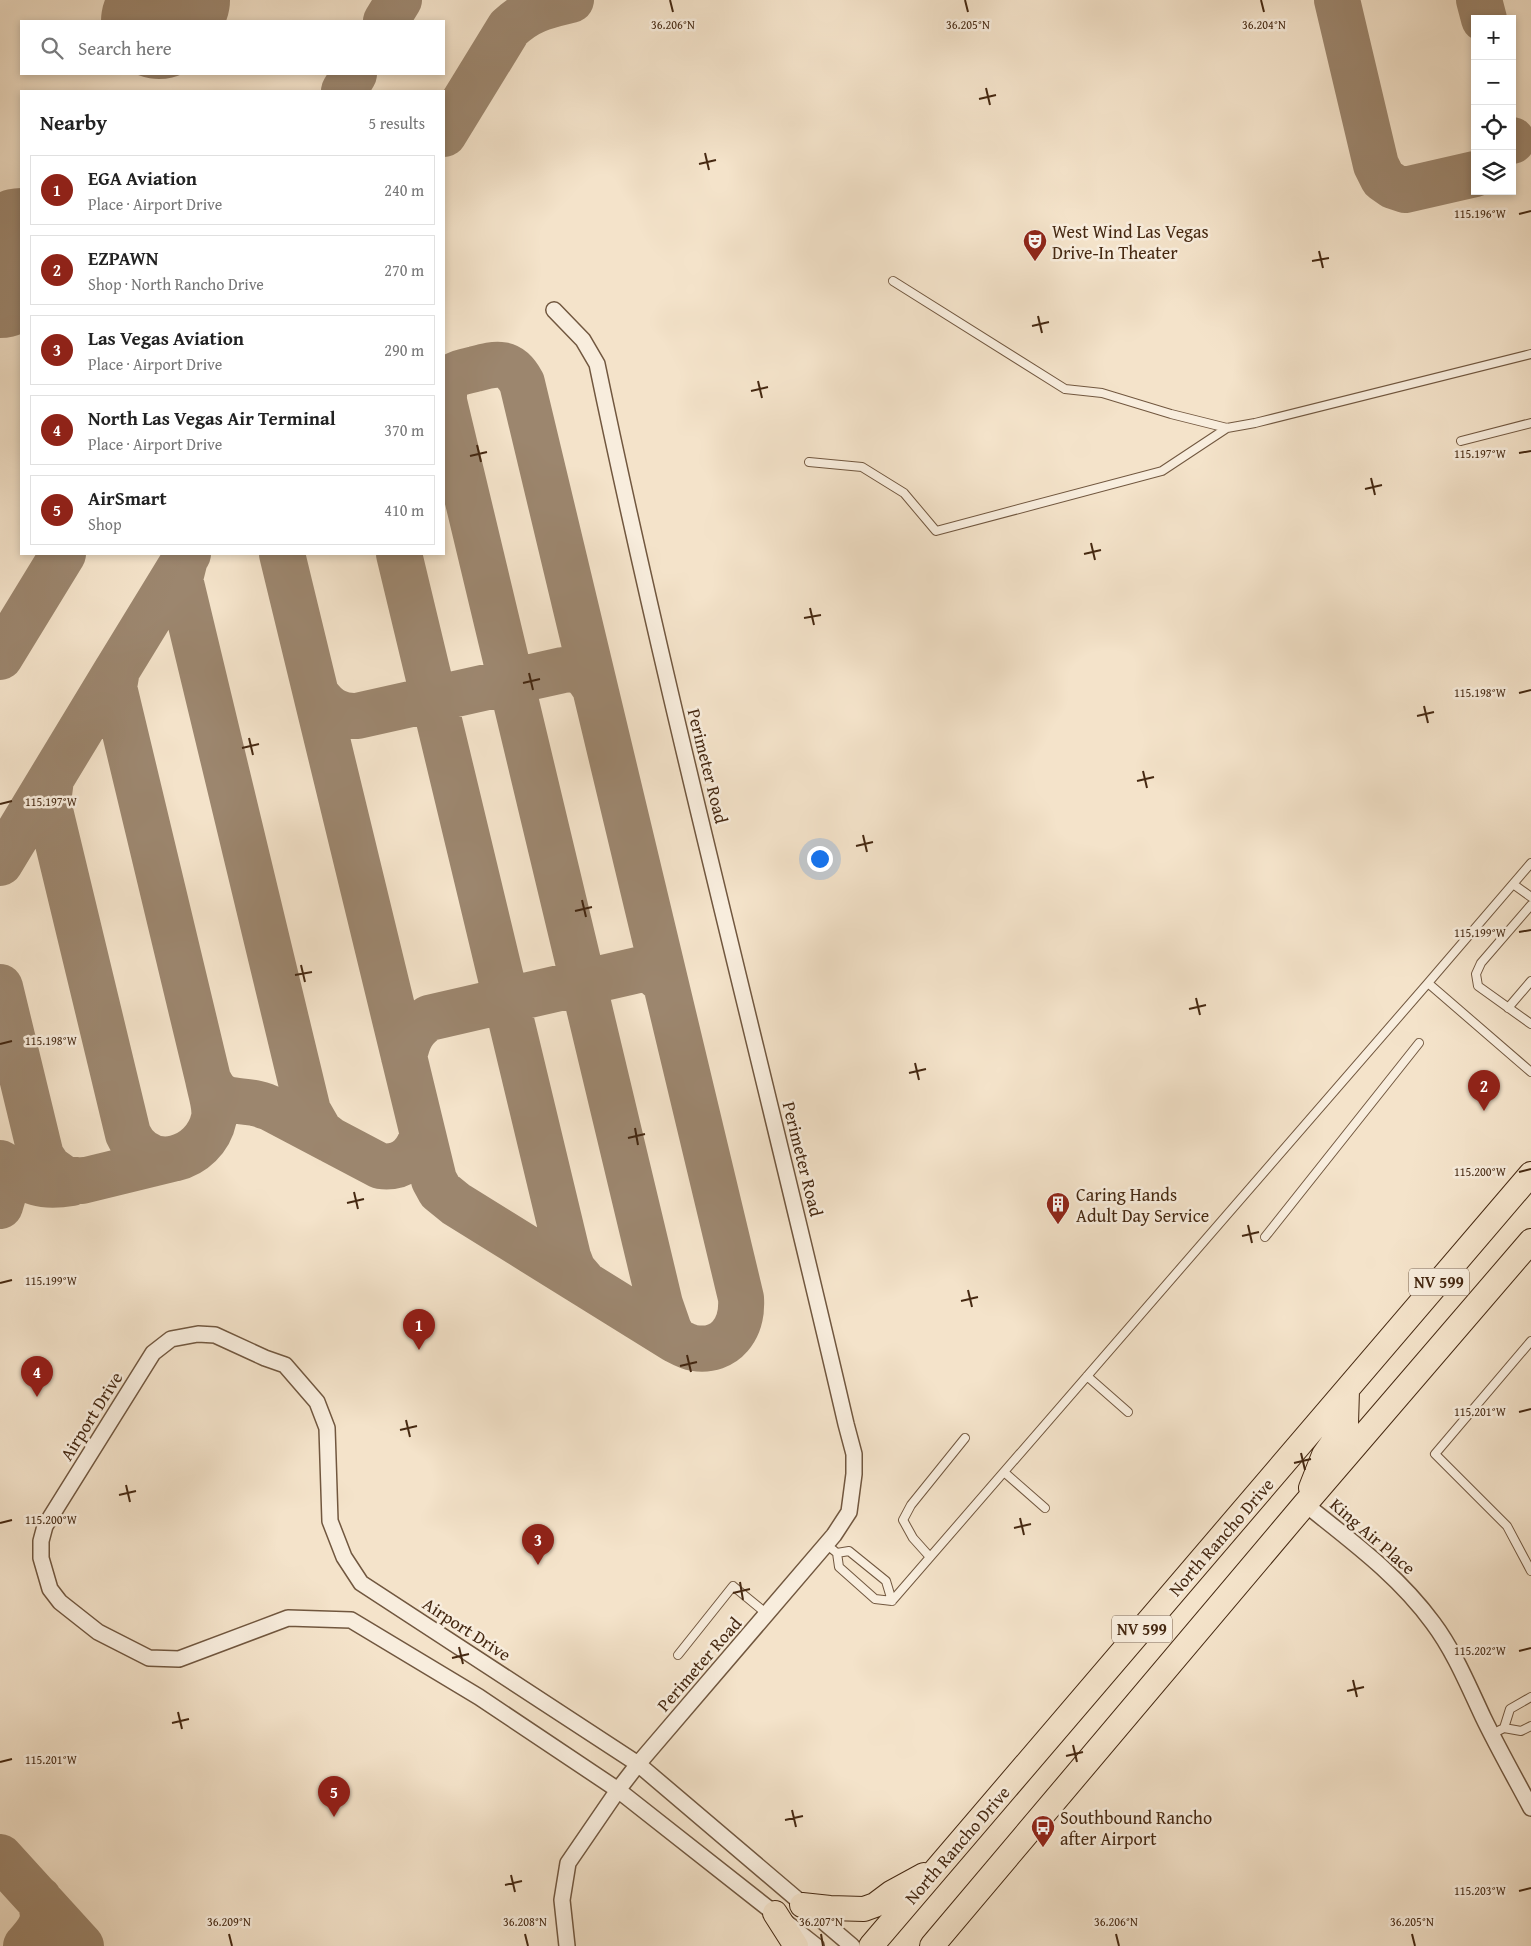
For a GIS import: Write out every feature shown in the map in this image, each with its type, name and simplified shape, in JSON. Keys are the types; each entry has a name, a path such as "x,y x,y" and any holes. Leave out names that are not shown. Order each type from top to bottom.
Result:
{"main road":[{"name":"North Rancho Drive","path":"871,1946 1531,1174"},
{"name":"NV 599","path":"932,1946 1531,1241"},
{"path":"1306,1504 1324,1455 1346,1424 1347,1390"},
{"path":"802,1905 840,1909 864,1909 875,1905 890,1893 937,1868"},
{"path":"775,1913 796,1946"}],"street":[{"name":"Perimeter Road","path":"554,310 582,340 597,364 636,549 854,1454 854,1474 849,1512 832,1549 767,1614 638,1764 568,1863 562,1900 566,1946"},
{"name":"Airport Drive","path":"816,1946 618,1790 479,1696 351,1620 288,1618 179,1659 149,1658 98,1632 60,1602 50,1589 41,1558 41,1541 45,1526 153,1353 171,1339 198,1334 215,1334 265,1358 285,1365 317,1402 327,1428 330,1521 344,1557 361,1583 638,1764 852,1946"},
{"name":"King Air Place","path":"1306,1504 1388,1571 1409,1592 1434,1624 1498,1731 1531,1808"}],"lane":[{"path":"893,281 1065,389 1102,393 1171,414 1227,428"},
{"path":"809,462 862,467 904,493 936,531 1162,471 1227,428 1255,423 1531,354"},
{"path":"1461,441 1531,423"},
{"path":"892,1600 1531,863"},
{"path":"1513,884 1531,898"},
{"path":"1531,905 1481,963 1476,974 1478,986 1531,1024"},
{"path":"1508,1008 1531,982"},
{"path":"1428,983 1531,1072"},
{"path":"1265,1237 1419,1043"},
{"path":"1531,1341 1434,1454 1507,1526 1531,1571"},
{"path":"1088,1376 1128,1412"},
{"path":"930,1557 913,1538 903,1520 910,1505 965,1438"},
{"path":"1004,1472 1045,1508"},
{"path":"832,1549 849,1551 886,1581 892,1600 875,1599 839,1567 832,1549"},
{"path":"678,1655 733,1586 767,1614"},
{"path":"1531,1697 1510,1709 1498,1731 1521,1731 1531,1726"}],"taxiway":[{"path":"387,20 399,0"},
{"path":"445,132 509,28 531,12 571,0"},
{"path":"1337,0 1376,165 1383,179 1393,186 1405,190 1471,175"},
{"path":"1479,0 1483,15"},
{"path":"345,90 353,75"},
{"path":"0,249 20,239"},
{"path":"0,307 20,299"},
{"path":"445,386 456,375 496,365 502,365 513,370 522,383 741,1298 739,1319 730,1336 723,1342 715,1347 705,1349 686,1346 675,1340"},
{"path":"445,405 660,1304 669,1330 675,1340"},
{"path":"0,657 62,555"},
{"path":"187,555 117,670 114,687 208,1079 212,1087 222,1097 270,1108 380,1166 395,1165 407,1160 416,1150 422,1136"},
{"path":"282,555 434,1180 440,1191 456,1204 675,1340"},
{"path":"399,555 568,1257 573,1270 585,1284"},
{"path":"185,559 180,579 308,1111 320,1132 329,1139"},
{"path":"0,863 117,670"},
{"path":"317,695 334,711 345,715 357,716 563,670 581,672 593,685"},
{"path":"51,779 48,802 128,1134 137,1147 149,1156 162,1159 175,1158 188,1153 200,1145 209,1133 214,1118 214,1103 208,1079"},
{"path":"404,1057 412,1034 429,1018 638,970 653,972 665,983"},
{"path":"0,987 41,1156 49,1168 63,1178 82,1181 172,1159"},
{"path":"0,1163 33,1182 50,1185 71,1183"},
{"path":"0,1172 3,1196 0,1206"},
{"path":"0,1857 81,1946"},
{"path":"26,1946 39,1930 43,1919 39,1899"}],"runway":[{"path":"160,20 172,0"},
{"path":"0,280 20,248"}],"place":[{"name":"West Wind Las Vegas Drive-In Theater","path":"1035,262"},
{"name":"EZPAWN","path":"1484,1111"},
{"name":"Caring Hands Adult Day Service","path":"1058,1225"},
{"name":"EGA Aviation","path":"419,1350"},
{"name":"North Las Vegas Air Terminal","path":"37,1397"},
{"name":"Las Vegas Aviation","path":"538,1565"},
{"name":"AirSmart","path":"334,1817"},
{"name":"Southbound Rancho after Airport","path":"1043,1848"}]}
